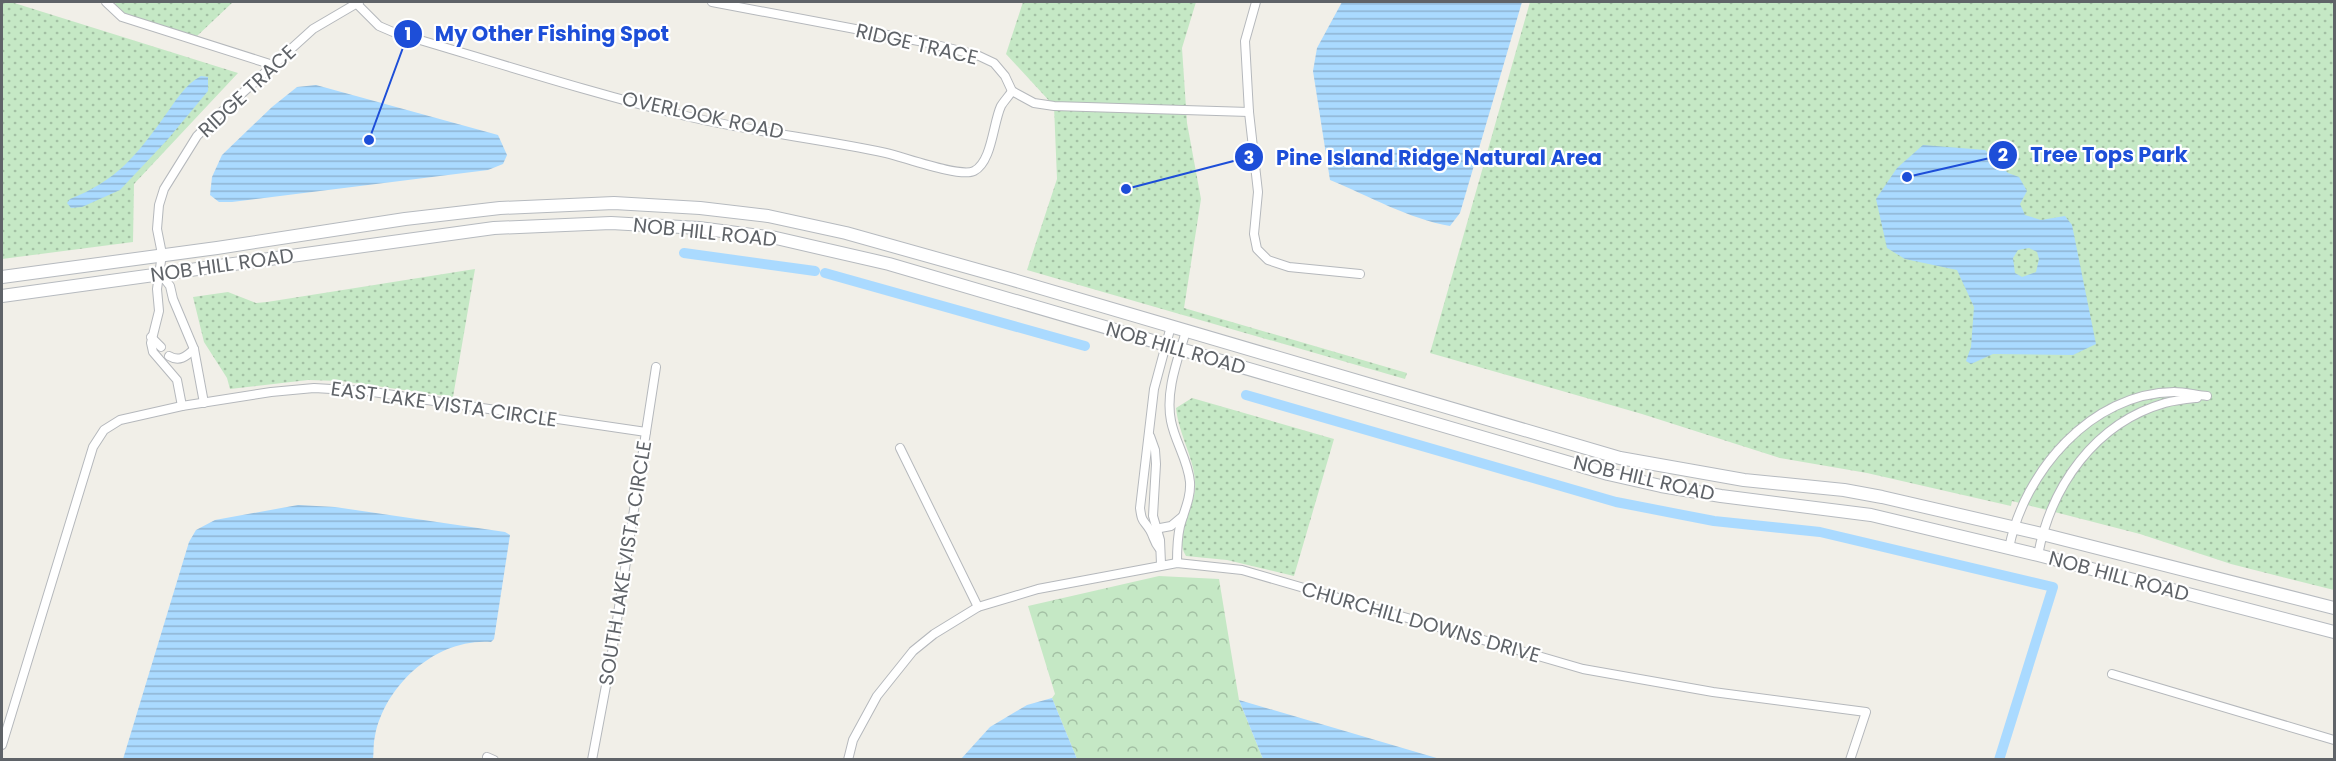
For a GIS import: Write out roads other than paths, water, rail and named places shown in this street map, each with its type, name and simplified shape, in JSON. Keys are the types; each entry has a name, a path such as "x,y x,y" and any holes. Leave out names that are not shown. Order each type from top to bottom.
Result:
{"main road":[{"name":"NOB HILL ROAD","path":"2,277 500,208 614,203 700,208 768,216 846,233 1620,458 1733,478 1844,490 1882,497 2042,534 2334,608"},
{"name":"NOB HILL ROAD","path":"2,296 494,228 610,223 658,225 776,238 889,264 1608,474 1720,496 1871,515 2038,555 2334,632"}],"street":[{"path":"106,2 122,17 273,65"},
{"name":"RIDGE TRACE","path":"151,337 159,311 157,289 162,255 158,229 159,204 164,189 197,136 313,29 357,2"},
{"name":"OVERLOOK ROAD","path":"357,2 379,26 393,32 647,106 692,117 895,155 959,173 972,172 981,166 987,154 1001,106 1012,91"},
{"name":"RIDGE TRACE","path":"712,2 924,42 977,56 994,63 1005,76 1012,91"},
{"path":"1256,2 1245,41 1249,112 1258,192 1254,234 1257,249 1268,260 1289,267 1360,274"},
{"path":"1012,91 1034,102 1054,106 1249,112"},
{"path":"160,273 170,286 173,299 194,349 204,403"},
{"path":"1171,326 1154,389 1149,435 1145,449 1140,508 1142,522 1154,530 1171,526 1183,515"},
{"path":"1177,563 1178,537 1189,499 1190,479 1170,420 1169,403 1186,331"},
{"path":"151,337 161,346"},
{"path":"151,337 153,352 177,380"},
{"path":"182,406 178,376 172,357 183,358 194,349"},
{"name":"SOUTH LAKE VISTA CIRCLE","path":"592,759 611,659 656,367"},
{"name":"EAST LAKE VISTA CIRCLE","path":"2,745 93,447 104,430 120,420 182,406 271,392 314,388 355,390 646,432"},
{"path":"2009,548 2013,527 2030,487 2063,444 2104,413 2125,402 2175,392 2207,396 2165,403 2131,417 2091,447 2071,470 2056,499 2042,534 2038,555"},
{"path":"1149,435 1155,450 1154,542 1159,548 1161,564"},
{"path":"900,448 978,607"},
{"name":"CHURCHILL DOWNS DRIVE","path":"848,759 853,740 877,696 913,651 934,634 978,607 1038,589 1161,564 1177,563 1242,570 1582,669 1713,692 1866,712 1850,759"},
{"path":"2112,674 2334,740"}],"water":[{"path":"1342,2 1522,2 1460,213 1450,226 1404,213 1330,180 1313,71 1317,48"},
{"path":"201,76 208,77 208,91 168,139 120,190 82,207 71,208 67,203 70,199 100,184 124,166 144,144 185,89"},
{"path":"316,85 498,135 507,155 503,164 488,170 232,202 219,202 210,195 212,177 222,155 272,107 297,87"},
{"path":"1923,145 1985,150 2008,173 2019,177 2027,191 2020,204 2025,215 2041,220 2065,216 2072,225 2096,344 2073,355 1993,354 1971,364 1966,361 1971,347 1974,307 1957,270 1905,259 1887,248 1876,199 1897,168","holes":["2029,248 2037,252 2039,259 2036,272 2022,277 2015,273 2013,258 2018,250"]},
{"path":"298,505 335,507 505,532 510,535 494,639 491,642 471,643 451,648 416,668 390,699 381,717 374,739 373,759 123,759 189,542 196,530 215,520"},
{"path":"1052,698 1077,759 961,759 990,727 1027,705"},
{"path":"1239,700 1440,759 1263,759"}],"waterway":[{"path":"684,253 815,271"},
{"path":"825,273 1085,346"},
{"path":"1246,395 1616,502 1714,521 1820,532 2053,587 1999,760"}],"place":[{"name":"My Other Fishing Spot","path":"369,140"},
{"name":"Tree Tops Park","path":"1907,177"},
{"name":"Pine Island Ridge Natural Area","path":"1126,189"}]}
